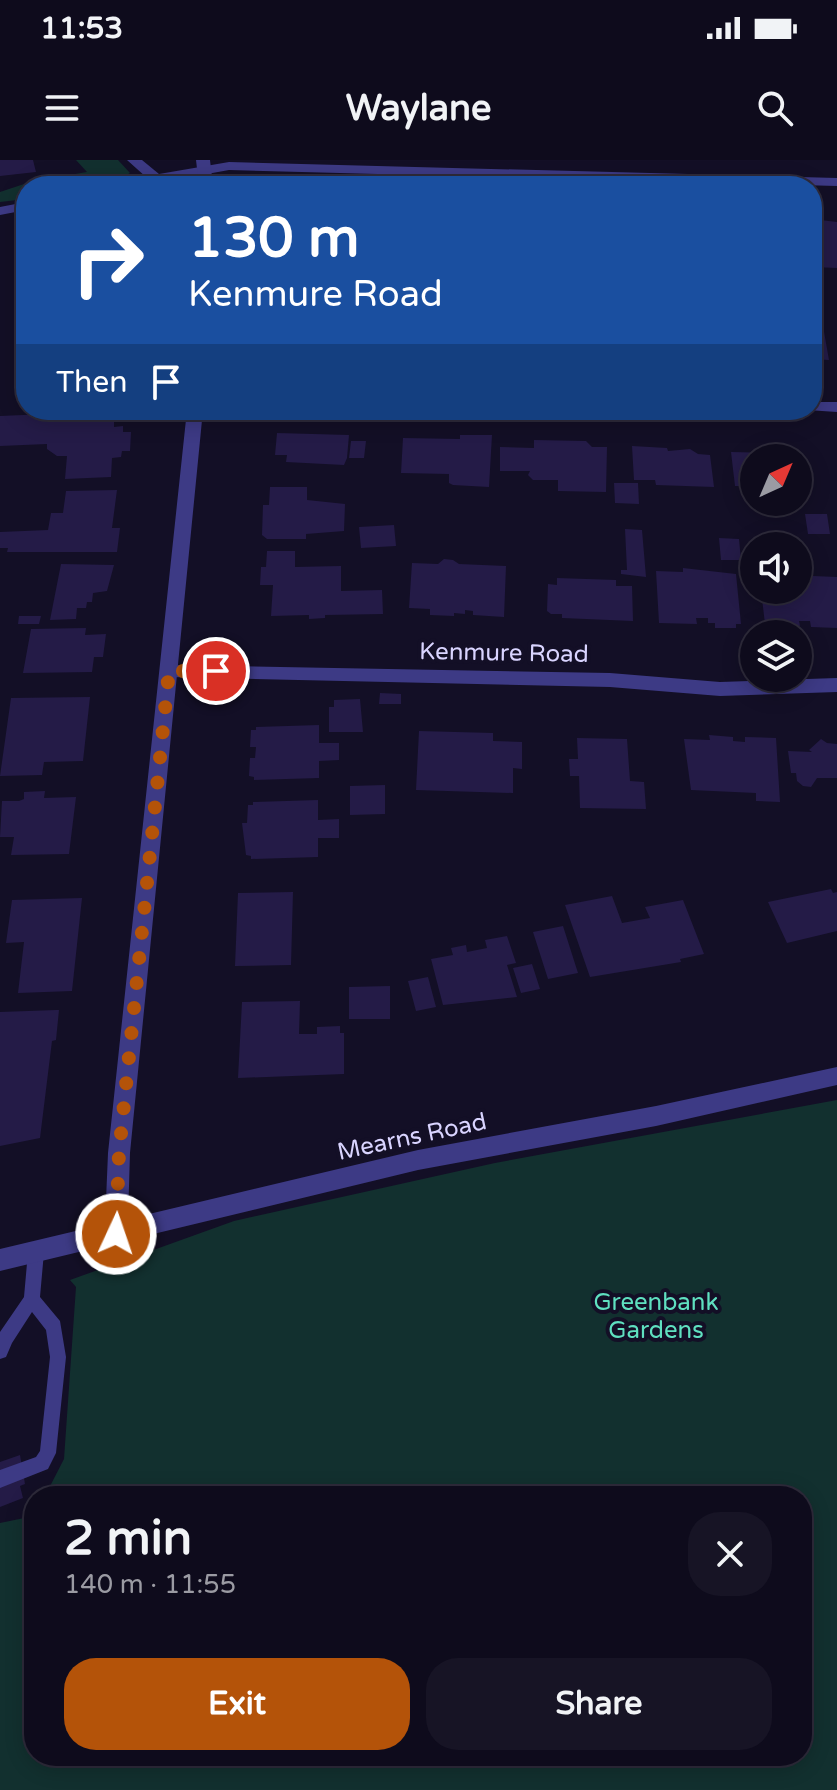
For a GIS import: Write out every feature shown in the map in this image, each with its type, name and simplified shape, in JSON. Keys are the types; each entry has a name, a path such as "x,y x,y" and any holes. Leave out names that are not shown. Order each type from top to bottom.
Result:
{"street":[{"path":"134,160 154,176"},
{"path":"172,176 229,166 609,176"},
{"path":"116,1234 119,1153 194,420"},
{"name":"Kenmure Road","path":"169,671 594,679 720,689 837,685"},
{"name":"Mearns Road","path":"0,1260 418,1160 656,1116 837,1076"}],"lane":[{"path":"2,1342 32,1299 36,1252"},
{"path":"0,1479 42,1463 48,1453 58,1357 54,1327 32,1299"}],"green space":[{"path":"76,160 118,160 130,173 124,176 63,176 87,172"},
{"path":"16,187 16,200 0,202 0,192"},
{"name":"Greenbank Gardens","path":"837,1100 837,1790 0,1790 0,1523 24,1518 24,1766 812,1766 812,1486 50,1486 64,1459 76,1287 70,1280 234,1221 495,1163"}],"building":[{"path":"0,160 33,160 36,172 0,176"},
{"path":"822,220 837,222 837,268 822,267"},
{"path":"822,320 829,360 822,360"},
{"path":"16,415 16,420 114,420 114,427 123,426 123,432 131,432 130,451 122,451 121,457 112,458 111,477 65,479 67,456 57,456 47,449 47,444 0,446 0,416"},
{"path":"277,433 349,435 347,458 344,465 286,462 287,455 275,455"},
{"path":"460,435 492,435 489,487 453,485 449,483 449,474 401,473 403,438 460,439"},
{"path":"534,440 586,441 592,447 607,447 606,492 558,491 558,480 533,480 528,475 530,471 500,471 500,447 534,448"},
{"path":"351,441 366,441 364,458 349,458"},
{"path":"632,446 667,448 668,451 690,449 698,454 710,455 714,487 656,485 655,480 634,480"},
{"path":"731,452 740,452 740,486 735,486"},
{"path":"614,483 638,483 639,504 615,503"},
{"path":"270,487 307,487 307,500 345,504 344,531 306,534 306,539 267,539 262,535 263,505 269,505"},
{"path":"117,490 112,528 120,528 117,552 7,552 8,548 0,548 0,532 48,530 51,513 63,513 66,491"},
{"path":"827,514 830,534 808,532 805,516"},
{"path":"394,525 396,546 361,548 359,527"},
{"path":"625,529 642,530 646,577 621,574 621,570 627,570"},
{"path":"719,538 739,539 740,560 721,560"},
{"path":"267,551 295,551 295,567 341,566 341,591 382,590 383,614 325,615 325,618 309,619 309,615 271,616 273,585 260,585 261,567 266,567"},
{"path":"444,559 459,564 506,566 504,617 473,615 473,611 465,610 465,614 454,613 454,616 430,615 430,609 409,608 412,563 438,564"},
{"path":"61,564 114,565 107,591 93,593 92,602 87,602 86,608 77,608 76,619 50,620"},
{"path":"683,568 736,574 740,624 736,624 736,628 715,628 715,623 708,623 708,618 696,618 697,624 659,623 656,571 683,572"},
{"path":"812,572 813,576 837,577 837,628 812,627 812,620 765,620 763,604 812,604"},
{"path":"557,578 616,580 616,586 632,586 633,621 562,618 562,614 551,614 547,611 548,584 557,585"},
{"path":"19,616 41,616 39,624 18,624"},
{"path":"86,628 85,635 106,634 103,657 94,657 92,672 23,673 31,629"},
{"path":"380,693 401,694 401,704 379,704"},
{"path":"90,697 83,761 44,762 42,775 0,776 11,698"},
{"path":"360,699 363,732 329,732 329,707 334,707 334,700"},
{"path":"319,725 319,743 339,743 339,760 319,761 319,778 254,780 249,776 250,758 255,758 256,747 250,747 251,730 256,730 256,727"},
{"path":"419,731 493,733 493,741 522,742 522,769 513,768 513,793 416,790"},
{"path":"709,735 733,737 733,741 745,742 745,737 776,738 780,802 756,801 756,793 691,790 684,739 710,740"},
{"path":"577,738 627,739 630,781 644,782 646,809 580,808 579,776 570,776 569,759 578,759"},
{"path":"821,739 837,744 837,778 817,778 811,787 803,786 797,781 796,773 791,773 788,751 812,752 809,750"},
{"path":"385,785 385,814 350,815 350,786"},
{"path":"45,791 44,798 76,797 69,854 11,855 14,837 0,837 2,801 19,801 24,799 24,792"},
{"path":"318,800 318,820 339,819 339,838 318,838 318,857 251,859 246,855 242,823 247,823 248,805 253,805 253,802"},
{"path":"831,889 833,893 837,892 837,931 787,943 768,902"},
{"path":"293,892 291,965 235,966 238,893"},
{"path":"612,896 622,923 650,918 645,907 683,900 704,954 680,959 681,962 590,977 565,905"},
{"path":"82,898 72,991 18,993 24,942 6,943 12,900"},
{"path":"563,926 578,973 548,979 533,932"},
{"path":"507,936 516,963 507,965 517,997 443,1005 431,959 453,955 451,948 466,945 467,952 487,948 485,940"},
{"path":"532,964 540,989 521,993 513,968"},
{"path":"428,977 436,1007 416,1011 408,981"},
{"path":"390,986 390,1019 349,1019 349,987"},
{"path":"300,1001 299,1034 317,1034 317,1027 340,1026 340,1033 344,1033 344,1074 238,1078 242,1002"},
{"path":"59,1010 40,1138 0,1146 0,1012"},
{"path":"20,1455 25,1484 20,1486 23,1498 0,1507 0,1462"}],"route":[{"path":"116,1234 119,1153 169,671 216,671"}]}
